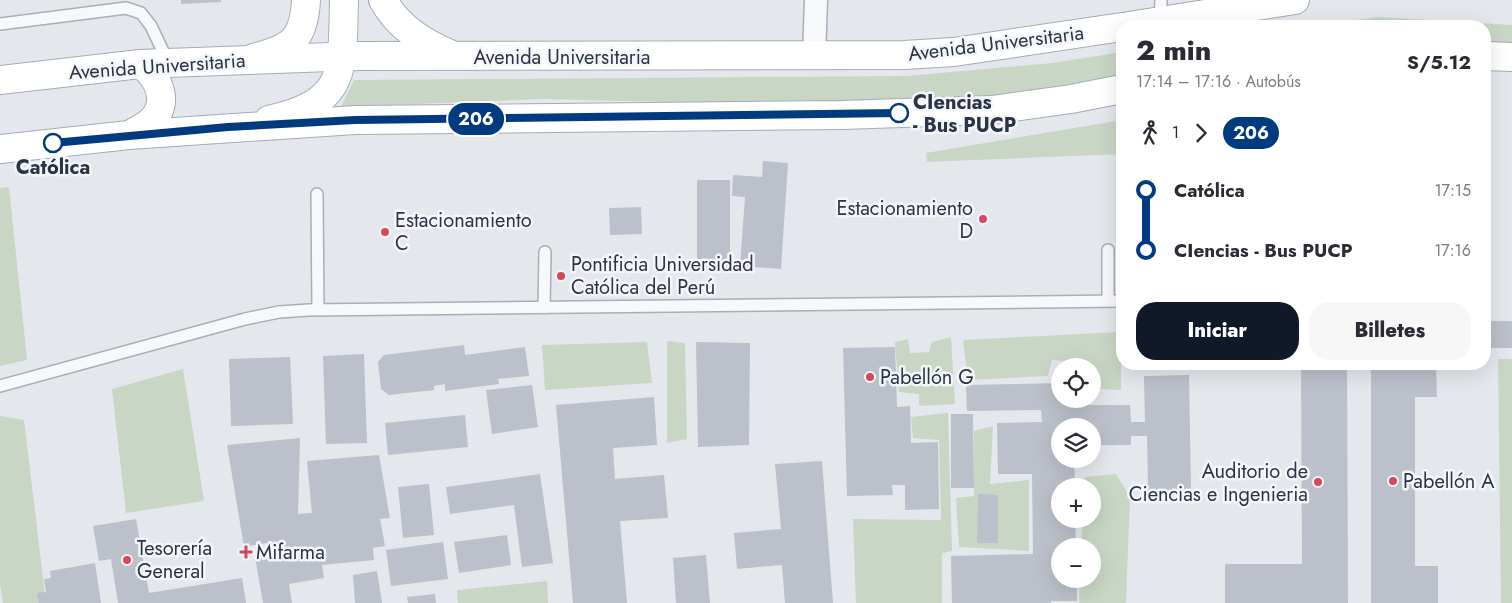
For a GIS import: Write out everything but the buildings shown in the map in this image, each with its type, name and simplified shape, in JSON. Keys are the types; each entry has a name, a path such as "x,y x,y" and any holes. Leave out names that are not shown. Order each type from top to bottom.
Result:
{"main road":[{"path":"240,60 277,51 297,38 304,23 306,0"},
{"path":"248,125 284,117 319,102 329,93 335,84 341,57 344,0"},
{"path":"382,0 406,29 419,39 458,57"},
{"path":"1141,20 1160,11 1295,0"},
{"name":"Avenida Universitaria","path":"0,80 140,64 341,57 814,56 954,52 1116,28"},
{"path":"1491,56 1512,57"},
{"path":"129,134 153,120 161,100 156,79 140,64"},
{"path":"0,149 129,134 248,125 362,120 842,115 992,110 1023,107 1116,90"}],"street":[{"path":"814,56 816,0"}],"lane":[{"path":"0,24 126,8 141,13 169,64"},
{"path":"316,194 318,310"},
{"path":"1108,250 1108,300"},
{"path":"544,308 545,252"},
{"path":"0,386 245,319 279,312 1116,301"}],"green space":[{"path":"1379,17 1429,20 1356,20"},
{"path":"1491,24 1512,25 1512,44 1491,42"},
{"path":"1116,53 1116,79 1030,92 937,101 756,104 540,99 341,107 354,80 906,76 1053,63"},
{"path":"1116,121 1116,154 927,162 926,153"},
{"path":"9,187 27,360 0,366 0,188"},
{"path":"1116,332 1116,370 1121,370 1121,390 1101,389 1101,358 1051,358 1048,376 968,380 963,340"},
{"path":"951,337 955,404 919,406 919,394 899,392 895,342 908,339 910,353 929,352 932,342"},
{"path":"667,341 685,343 687,439 667,443"},
{"path":"647,342 652,383 545,390 542,345"},
{"path":"1498,359 1512,359 1512,603 1501,603"},
{"path":"183,369 204,501 126,513 112,389"},
{"path":"948,413 952,551 942,553 942,603 856,603 853,519 941,520 939,440 913,438 911,417"},
{"path":"0,416 24,420 46,603 3,603 0,585"},
{"path":"993,426 990,484 1029,480 1029,551 959,547 956,498 974,496 974,431"},
{"path":"1116,474 1130,497 1126,603 1079,603 1080,588 1101,588 1101,538 1082,538 1082,528 1101,528 1101,478 1085,477"},
{"path":"547,581 548,603 458,603 457,590"}],"bus line":[{"name":"206","path":"53,143 129,134 248,125 355,120 824,116 899,113"}],"place":[{"name":"CIencias - Bus PUCP","path":"899,113"},
{"name":"Católica","path":"53,143"},
{"name":"Estacionamiento D","path":"983,219"},
{"name":"Estacionamiento C","path":"385,232"},
{"name":"Pontificia Universidad Católica del Perú","path":"561,276"},
{"name":"Pabellón G","path":"870,377"},
{"name":"Pabellón A","path":"1393,481"},
{"name":"Auditorio de Ciencias e Ingenieria","path":"1318,482"},
{"name":"Mifarma","path":"246,552"},
{"name":"Tesorería General","path":"127,560"}]}
